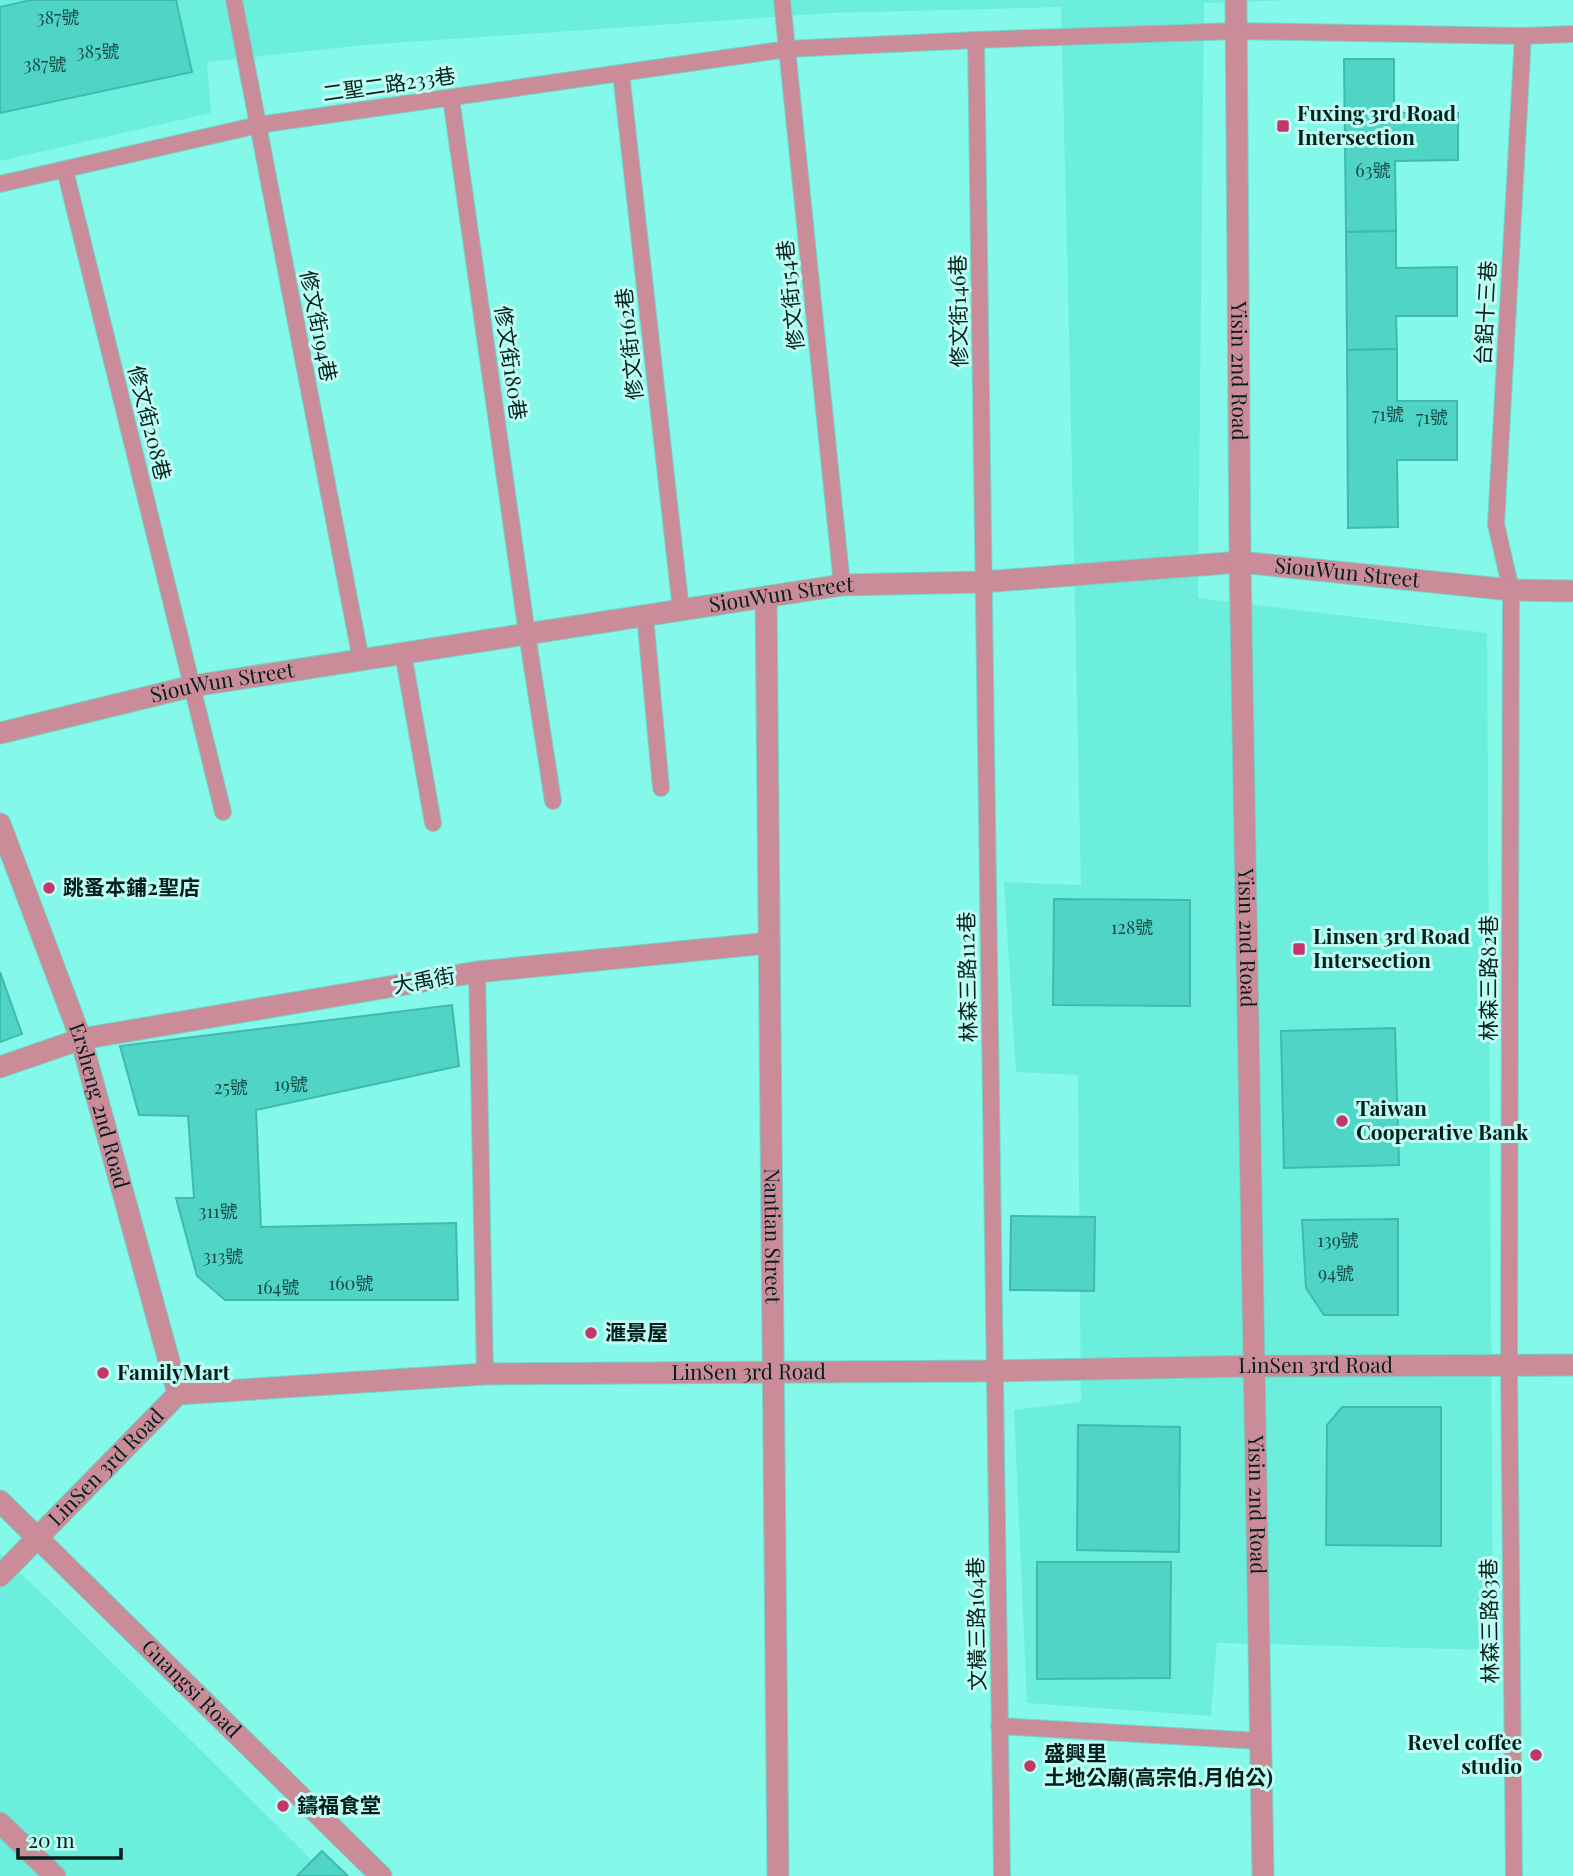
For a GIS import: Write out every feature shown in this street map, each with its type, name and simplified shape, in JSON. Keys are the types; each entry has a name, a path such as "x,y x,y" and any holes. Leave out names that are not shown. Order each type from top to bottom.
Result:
{"street":[{"name":"Yisin 2nd Road","path":"1236,0 1240,562 1263,1876"},
{"name":"SiouWun Street","path":"0,733 193,686 842,585 984,582 1240,562 1511,590 1573,591"},
{"name":"Nantian Street","path":"766,597 778,1876"},
{"name":"Ersheng 2nd Road","path":"0,824 81,1039 178,1394"},
{"name":"大禹街","path":"0,1067 81,1039 477,972 769,943"},
{"name":"LinSen 3rd Road","path":"0,1576 178,1394 485,1374 1573,1365"},
{"name":"Guangsi Road","path":"0,1501 382,1876"},
{"path":"0,1823 55,1876"}],"lane":[{"name":"修文街194巷","path":"234,0 361,660"},
{"name":"修文街154巷","path":"782,0 842,585"},
{"name":"二聖二路233巷","path":"0,184 258,125 787,49 1236,31 1523,36 1573,34"},
{"name":"台鋁十三巷","path":"1511,590 1496,524 1523,36"},
{"name":"修文街146巷","path":"976,40 984,582"},
{"name":"修文街162巷","path":"621,73 681,610"},
{"name":"修文街180巷","path":"452,97 553,801"},
{"name":"修文街208巷","path":"65,170 223,812"},
{"name":"林森三路112巷","path":"984,582 994,1371"},
{"name":"林森三路82巷","path":"1509,1366 1511,590"},
{"path":"645,616 661,788"},
{"path":"403,653 433,823"},
{"path":"477,972 485,1374"},
{"name":"林森三路83巷","path":"1509,1366 1514,1876"},
{"name":"文橫三路164巷","path":"994,1371 1002,1876"},
{"path":"999,1726 1260,1741"}],"shaded area":[{"path":"0,0 1291,0 1204,3 1198,598 1487,633 1493,1650 1217,1643 1211,1716 1027,1703 1014,1410 1081,1402 1078,1075 1016,1072 1004,882 1081,885 1061,7 832,13 364,45 207,62 211,113 0,161"},
{"path":"0,1554 49,1600 328,1876 0,1876"}],"building":[{"path":"31,0 176,0 192,72 0,113 0,7"},
{"path":"1344,59 1394,59 1394,113 1458,113 1458,160 1395,161 1396,231 1346,232"},
{"path":"1396,231 1396,268 1457,267 1457,316 1396,316 1397,349 1347,350 1346,232"},
{"path":"1397,349 1397,401 1457,401 1457,460 1397,460 1398,527 1348,528 1347,350"},
{"path":"1054,899 1190,900 1190,1006 1053,1005"},
{"path":"0,972 22,1034 0,1042"},
{"path":"452,1005 459,1066 256,1110 261,1227 456,1223 458,1300 225,1300 197,1276 176,1198 194,1198 188,1116 139,1115 120,1046"},
{"path":"1395,1028 1399,1165 1284,1168 1281,1031"},
{"path":"1011,1216 1095,1217 1094,1291 1010,1290"},
{"path":"1398,1219 1398,1315 1324,1315 1306,1288 1302,1220"},
{"path":"1342,1407 1441,1407 1441,1546 1326,1545 1327,1425"},
{"path":"1078,1425 1180,1427 1179,1552 1077,1550"},
{"path":"1037,1562 1171,1562 1170,1678 1037,1679"},
{"path":"322,1851 348,1876 297,1876"}],"place":[{"name":"Fuxing 3rd Road Intersection","path":"1283,126"},
{"name":"跳蚤本鋪2聖店","path":"49,888"},
{"name":"Linsen 3rd Road Intersection","path":"1299,949"},
{"name":"Taiwan Cooperative Bank","path":"1342,1121"},
{"name":"滙景屋","path":"591,1333"},
{"name":"FamilyMart","path":"103,1373"},
{"name":"Revel coffee studio","path":"1536,1755"},
{"name":"盛興里 土地公廟(高宗伯,月伯公)","path":"1030,1766"},
{"name":"鑄福食堂","path":"283,1806"}]}
